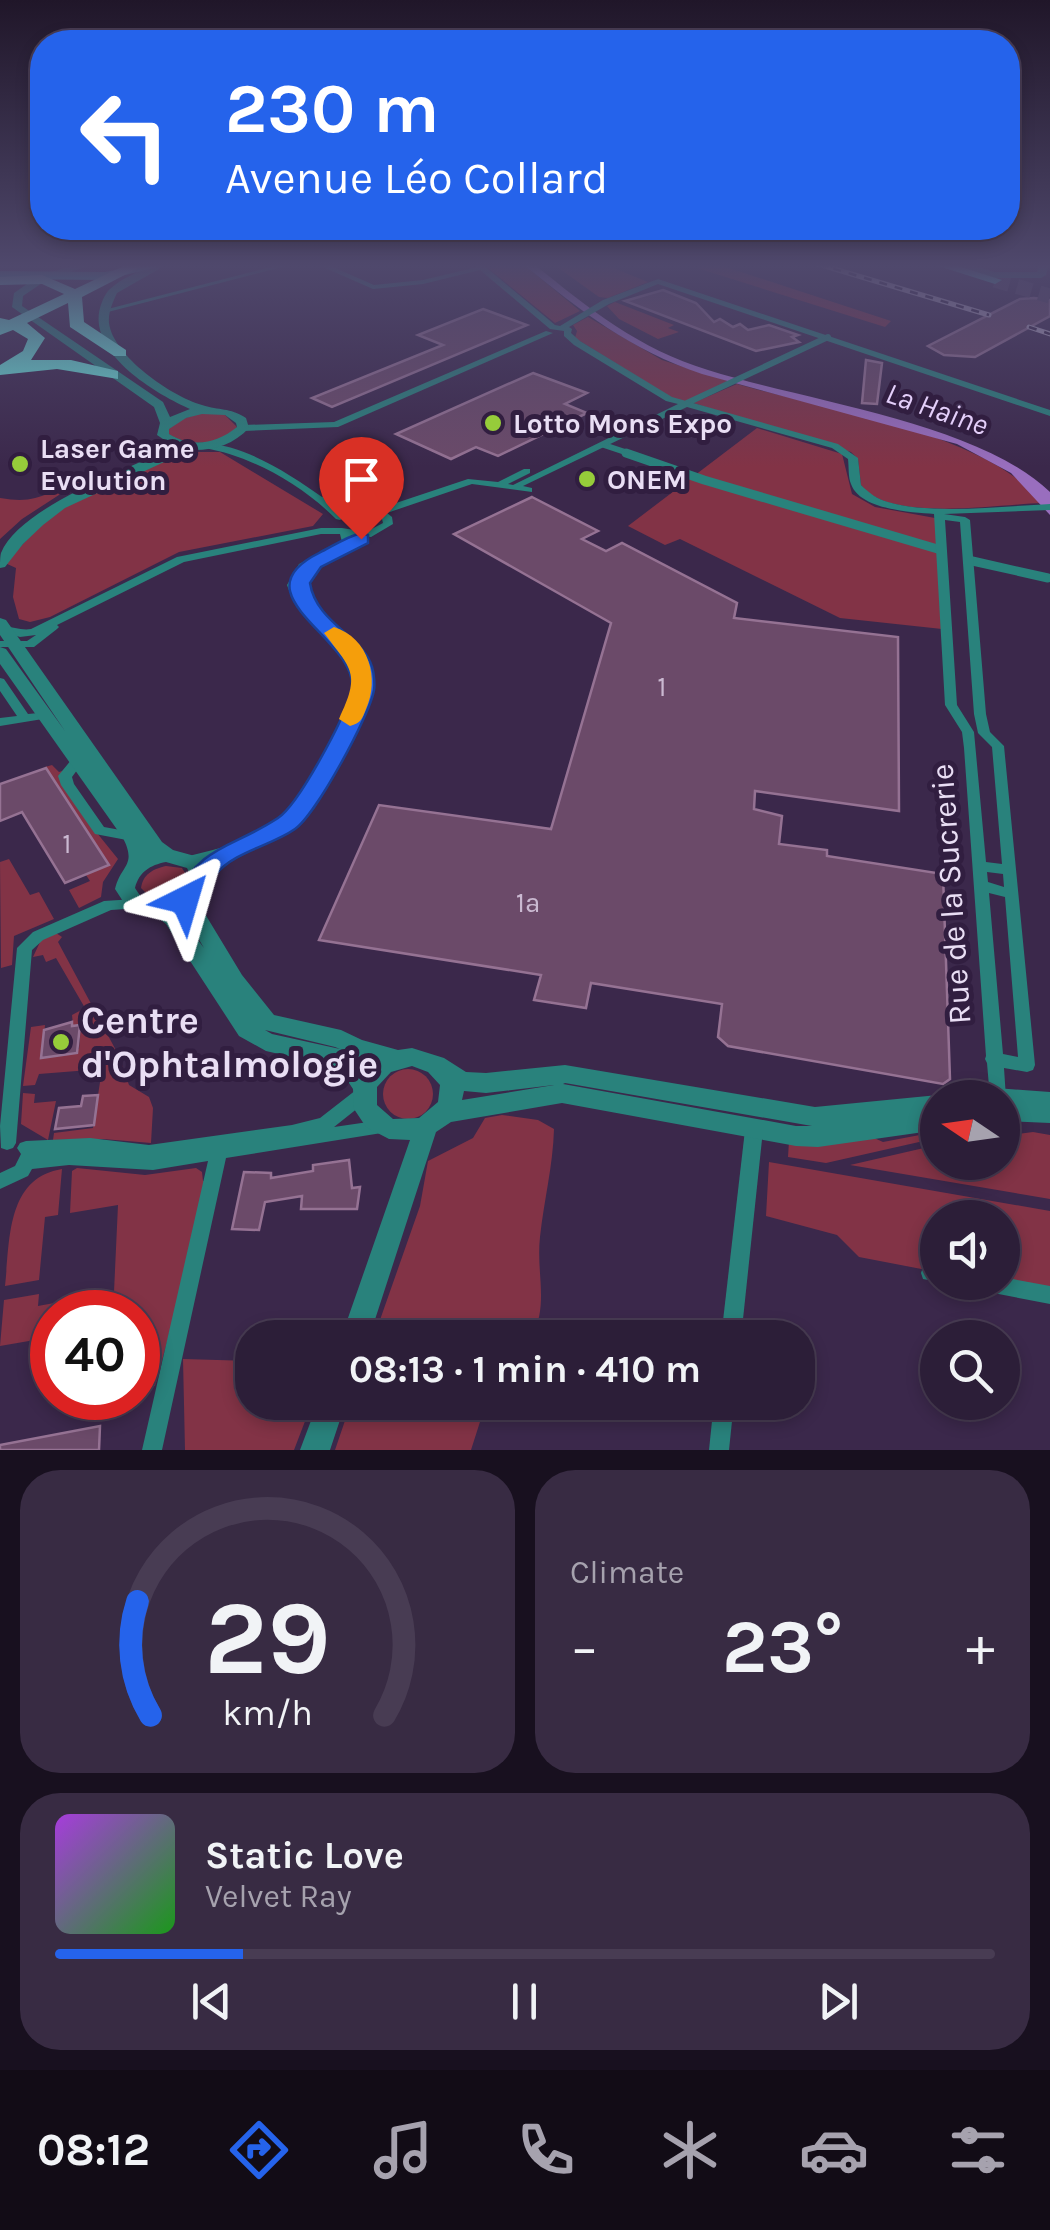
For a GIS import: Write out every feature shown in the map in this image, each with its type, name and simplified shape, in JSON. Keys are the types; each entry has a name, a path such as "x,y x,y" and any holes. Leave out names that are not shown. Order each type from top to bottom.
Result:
{"highway":[{"path":"0,369 30,354 38,342 29,332"},
{"path":"88,332 120,353"},
{"path":"0,369 52,363 94,368 112,375"}],"street":[{"path":"3,639 43,685 154,847 195,867 273,832 304,808 363,693 364,674 356,656 292,588 295,575 308,562 348,543 341,526 316,498 234,450 188,446 166,439 162,431 166,422 159,405 50,332"},
{"path":"106,332 120,353 158,388 202,410 234,414 242,420 236,444 356,510 380,512 456,484 502,483 524,488 678,405"},
{"path":"207,446 238,433 335,425 556,332"},
{"path":"559,332 678,405 835,446 853,458 856,486 876,502 965,520 984,733 998,746 1026,1065 993,1059"},
{"path":"812,332 1050,412"},
{"path":"502,483 828,337"},
{"path":"166,422 202,410"},
{"path":"0,543 53,499 156,453 166,439"},
{"path":"604,445 704,480 941,550"},
{"path":"0,564 22,536 52,510 90,488 188,446"},
{"path":"939,513 1050,507"},
{"path":"341,526 356,510"},
{"path":"303,602 302,574 314,563 388,524 380,512"},
{"name":"Rue de la Sucrerie","path":"939,513 952,705 968,732 970,748 996,1080"},
{"path":"3,639 58,622 181,559 341,526 367,535"},
{"path":"968,560 1048,578"},
{"path":"43,685 32,662 38,642 58,622"},
{"path":"946,622 973,624"},
{"path":"3,639 38,642"},
{"path":"3,639 45,715 132,836 140,852 140,864"},
{"path":"0,682 24,716"},
{"path":"0,722 45,715"},
{"path":"166,856 140,864 126,879 140,900 173,919 248,1030 266,1042 346,1060 359,1074 369,1114 386,1128 406,1160 408,1187"},
{"path":"979,866 1008,870"},
{"path":"1,1186 15,1176 25,948 38,936 110,905 185,900 196,890 195,867"},
{"path":"980,885 1010,894"},
{"path":"185,900 234,981 267,1022 341,1039 356,1048 395,1058 420,1058 463,1081 486,1083 565,1074 816,1117 920,1107"},
{"path":"15,1149 69,1157 121,1155 153,1162 318,1127 344,1112 374,1072 395,1058"},
{"path":"361,1320 408,1187 419,1140 453,1093 452,1082 442,1071"},
{"path":"220,1146 386,1128 562,1093 632,1103 754,1130 818,1137 920,1123"},
{"path":"1020,1103 1050,1102"},
{"path":"1020,1107 1050,1113"},
{"path":"734,1320 754,1130"},
{"path":"152,1450 220,1146"},
{"path":"1020,1289 1050,1295"},
{"path":"315,1450 326,1420"},
{"path":"719,1450 722,1420"}],"shaded area":[{"path":"577,332 613,332 662,360 731,382 687,403 672,398 575,338"},
{"path":"615,332 625,332 659,351 708,370 889,417 980,448 1019,468 1050,492 1050,515 1011,473 957,444 702,374"},
{"path":"644,332 679,332 658,339"},
{"path":"737,384 901,426 944,441 1017,479 1043,503 946,509 894,504 875,497 861,485 858,459 851,452 693,403"},
{"path":"202,413 224,414 237,427 223,438 204,443 184,441 167,433 172,422"},
{"path":"757,428 842,454 852,494 875,507 935,518 942,629 840,618 680,539 665,545 628,526"},
{"path":"178,452 220,452 323,514 313,526 179,552 50,617 30,622 19,619 13,597 16,568 5,563 55,510"},
{"path":"82,480 22,519 0,539 0,498 25,500"},
{"path":"52,765 59,772 65,770 97,833 118,859 103,882 101,897 79,908 69,890 90,881 86,875 108,865 45,767"},
{"path":"9,859 30,895 39,892 54,919 14,936 12,965 1,968 0,862"},
{"path":"166,866 182,868 188,878 187,886 170,897 150,897 141,888 144,879"},
{"path":"56,933 62,937 58,942 119,1056 129,1085 149,1097 153,1108 151,1143 53,1140 54,1133 93,1128 102,1069 39,1074 35,1085 23,1086 31,1027 45,1025 42,1055 79,1049 81,1025 73,1025 72,1015 85,1008 56,958 46,962 43,955 33,957 41,940"},
{"path":"408,1069 426,1076 433,1094 426,1112 408,1119 390,1112 383,1094 390,1076"},
{"path":"23,1093 35,1094 34,1103 56,1101 48,1140 21,1124"},
{"path":"502,1115 538,1120 554,1129 540,1237 538,1320 380,1320 420,1206 428,1161 473,1138 485,1118"},
{"path":"1020,1134 1050,1135 1050,1199 938,1180 1020,1180"},
{"path":"920,1135 920,1142 826,1163 788,1157 789,1141 872,1137 883,1142"},
{"path":"920,1149 920,1177 850,1165"},
{"path":"769,1162 987,1200 920,1200 920,1269 859,1257 837,1235 766,1216"},
{"path":"77,1168 145,1175 196,1168 202,1172 203,1181 211,1181 160,1368 160,1290 114,1290 118,1205 70,1213 72,1171"},
{"path":"62,1169 58,1215 45,1217 39,1280 5,1286 10,1232 21,1198 44,1175"},
{"path":"1020,1206 1050,1211 1050,1293 1020,1286"},
{"path":"30,1296 30,1341 0,1346 4,1300"},
{"path":"183,1359 235,1361 235,1420 305,1420 294,1450 185,1450"},
{"path":"345,1420 481,1420 471,1450 335,1450"}],"building":[{"path":"426,332 511,332 332,407 312,398 443,345 418,335"},
{"path":"705,332 798,335 792,337 799,342 756,351"},
{"path":"956,332 1021,332 975,357 944,355 928,346"},
{"path":"866,360 882,363 877,404 862,403"},
{"name":"Lotto Mons Expo","path":"533,373 587,393 565,404 587,413 498,456 476,447 451,459 396,434"},
{"path":"532,497 598,531 582,539 606,551 622,543 737,603 734,618 898,637 899,811 755,791 754,809 782,816 779,844 827,850 827,856 943,874 950,1079 920,1080 728,1046 718,1037 722,1004 591,983 586,1008 534,1000 541,975 319,940 379,805 551,829 611,623 454,534"},
{"path":"46,768 109,865 65,883 22,812 0,821 0,784"},
{"name":"Centre d'Ophtalmologie","path":"72,1022 72,1026 80,1025 77,1053 41,1058 44,1030"},
{"path":"98,1095 94,1125 55,1129 59,1108 81,1106 83,1096"},
{"path":"349,1160 352,1188 360,1187 357,1209 301,1209 302,1196 265,1202 259,1230 232,1229 244,1172 271,1173 271,1178 313,1171 313,1165"},
{"path":"100,1426 99,1450 0,1450 0,1445"}],"railway":[{"path":"1043,332 1050,334"}],"slow traffic":[{"path":"334,633 356,656 364,674 363,693 350,719"}],"place":[{"name":"Lotto Mons Expo","path":"493,423"},
{"name":"Laser Game Evolution","path":"20,464"},
{"name":"ONEM","path":"587,479"},
{"name":"Centre d'Ophtalmologie","path":"61,1042"}],"route":[{"path":"185,900 196,890 204,870 232,850 273,832 298,815 316,789 354,713 364,690 361,665 303,602 300,583 302,574 314,563 361,539"}],"water label":[{"name":"La Haine","path":"937,409"}]}
